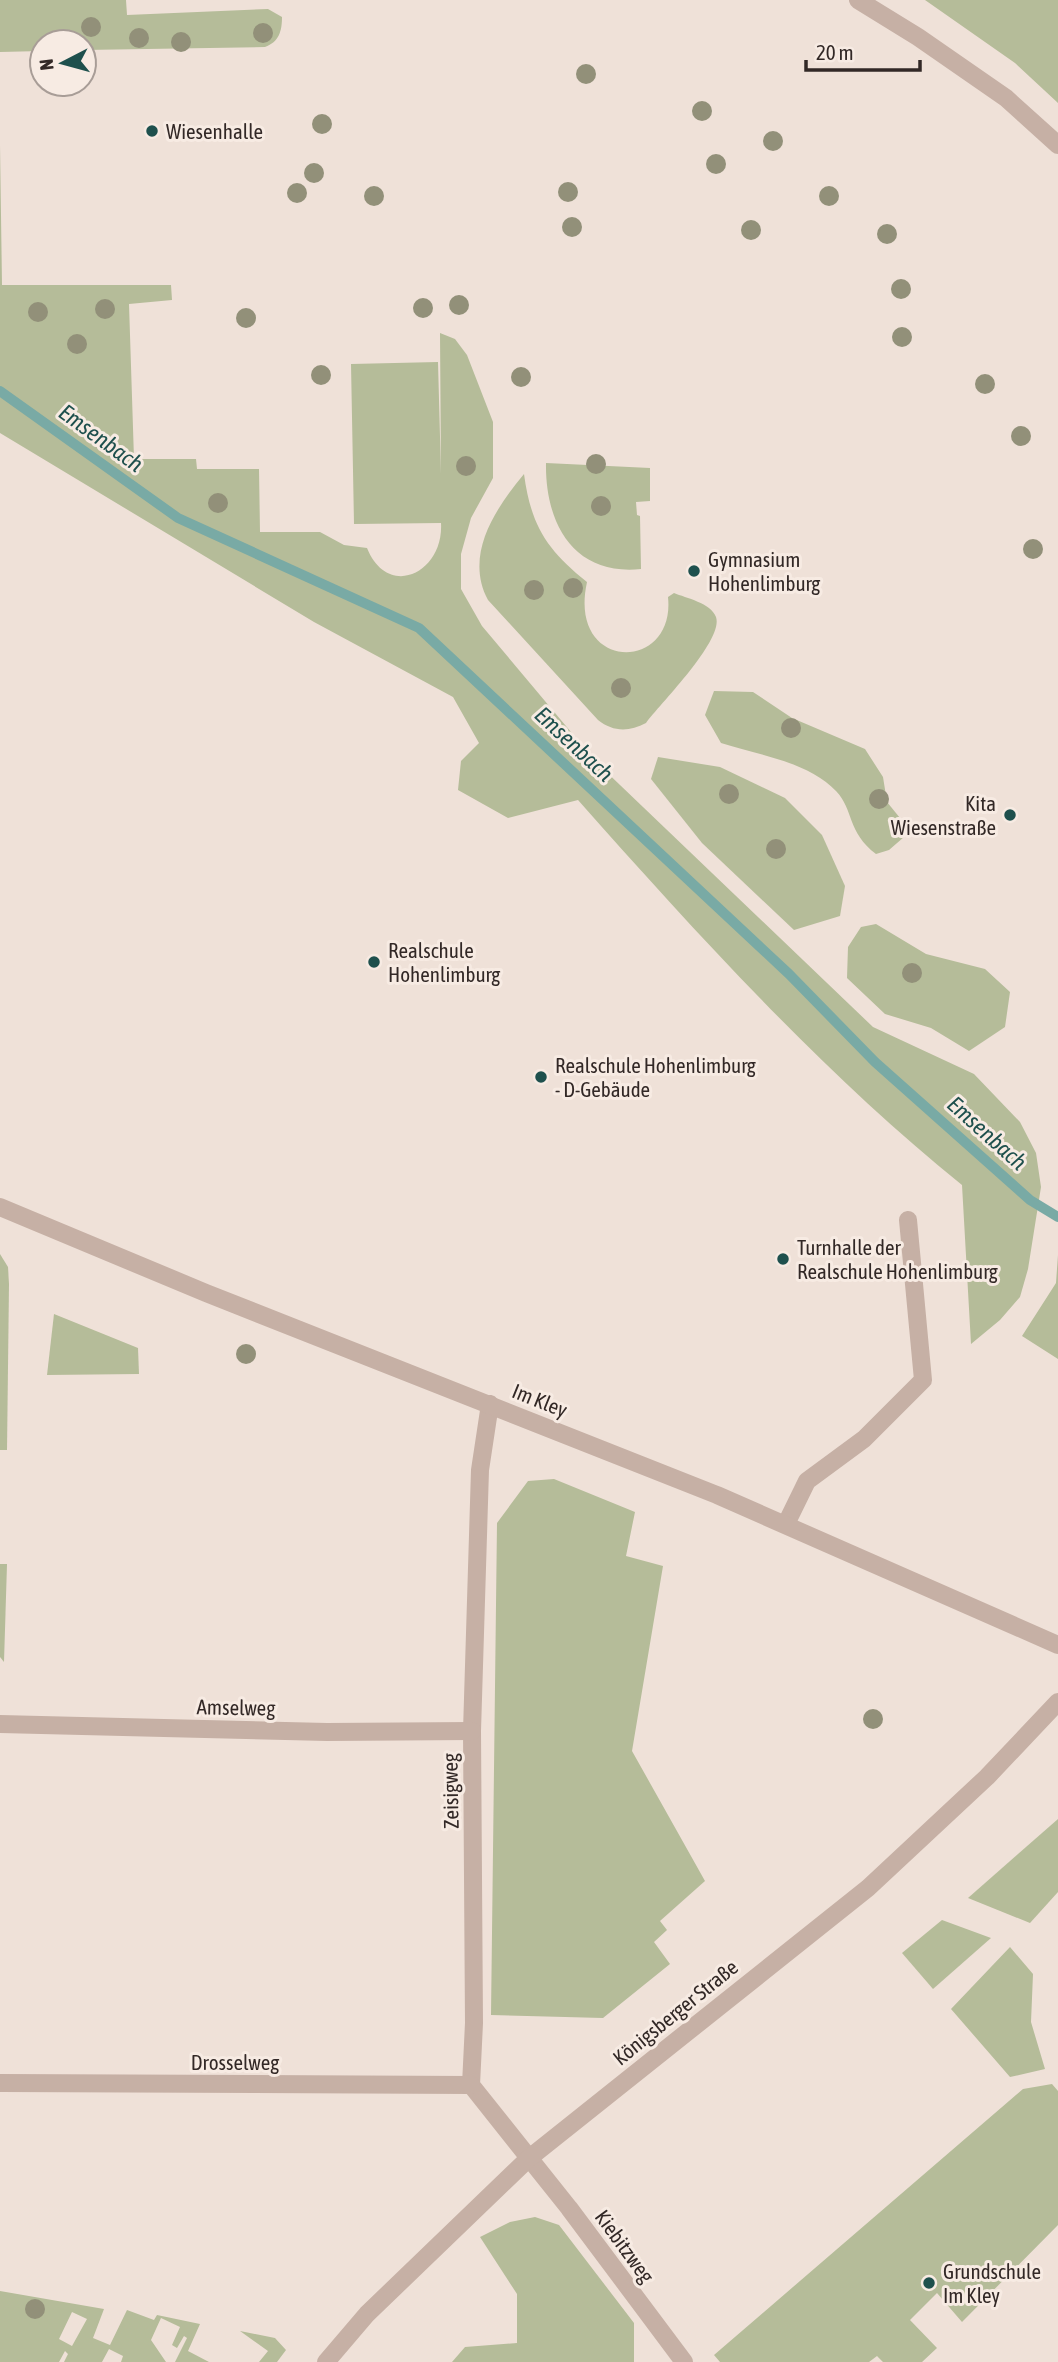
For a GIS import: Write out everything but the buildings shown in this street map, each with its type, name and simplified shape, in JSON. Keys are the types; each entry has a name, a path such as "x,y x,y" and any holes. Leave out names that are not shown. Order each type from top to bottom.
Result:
{"street":[{"path":"858,0 918,37 1006,98 1058,145"},
{"name":"Im Kley","path":"0,1207 206,1293 786,1524 1058,1645"},
{"path":"786,1524 807,1481 864,1439 923,1380 908,1220"},
{"name":"Zeisigweg","path":"471,2085 474,2023 471,1731 480,1470 490,1405"},
{"name":"Königsberger Straße","path":"326,2362 367,2314 528,2159 868,1888 987,1777 1058,1702"},
{"name":"Amselweg","path":"0,1724 313,1732 471,1731"},
{"name":"Drosselweg","path":"0,2083 471,2085"},
{"path":"471,2085 528,2159"},
{"name":"Kiebitzweg","path":"528,2159 569,2208 684,2362"}],"green space":[{"path":"0,0 126,0 127,15 268,9 282,17 277,39 265,47 98,50 98,28 28,28 28,51 0,52"},
{"path":"925,0 1058,0 1058,103 1015,63"},
{"path":"0,145 2,285 171,285 172,300 129,304 134,459 196,459 197,469 259,469 260,532 320,532 344,545 367,548 376,564 388,573 400,576 413,574 424,567 434,555 440,541 441,523 354,524 351,364 438,362 441,474 440,333 455,339 467,355 493,422 493,478 471,518 461,554 461,589 482,626 597,763 873,1027 974,1074 1020,1122 1036,1153 1041,1187 1028,1269 1020,1297 1000,1320 971,1344 962,1185 910,1142 810,1049 715,951 578,800 508,818 458,790 461,761 479,743 453,697 314,622 0,433"},
{"path":"546,463 650,468 650,501 636,502 637,515 640,516 641,569 618,569 598,564 581,555 568,542 551,506"},
{"path":"524,474 531,508 543,536 561,559 587,582 585,612 592,633 606,647 623,652 641,650 656,640 666,622 668,597 674,593 704,605 716,617 716,627 711,640 690,671 646,723 621,729 609,727 598,720 488,600 481,583 481,550 494,517"},
{"path":"714,691 753,692 792,718 865,749 883,777 887,802 900,818 904,837 889,850 876,854 860,838 842,798 825,781 798,766 721,743 705,715"},
{"path":"658,757 720,767 785,798 822,835 845,886 840,916 794,930 702,843 651,779"},
{"path":"876,924 926,954 985,969 1010,992 1005,1027 969,1051 931,1028 885,1014 847,978 848,947 861,927"},
{"path":"0,1254 8,1267 9,1284 7,1450 0,1450"},
{"path":"1058,1255 1058,1359 1022,1336 1056,1283"},
{"path":"54,1314 138,1348 139,1374 47,1375"},
{"path":"554,1479 635,1512 626,1556 663,1566 632,1751 705,1881 660,1921 667,1930 654,1942 670,1964 603,2018 491,2015 497,1523 528,1481"},
{"path":"0,1564 7,1564 4,1662 0,1657"},
{"path":"1058,1819 1058,1892 1030,1923 968,1898"},
{"path":"942,1920 991,1938 933,1989 902,1953"},
{"path":"1010,1947 1033,1974 1031,2022 1045,2069 1010,2077 951,2009"},
{"name":"Grundschule Im Kley","path":"1052,2084 1058,2091 1058,2225 962,2322 937,2293 910,2320 937,2348 922,2362 883,2362 877,2356 869,2362 720,2362 714,2355 1023,2089"},
{"path":"535,2217 559,2225 634,2323 634,2362 452,2362 465,2347 517,2343 517,2294 480,2237 510,2222"},
{"path":"0,2291 104,2309 93,2338 110,2345 127,2310 154,2320 157,2315 200,2324 188,2351 209,2362 175,2362 187,2338 184,2336 177,2348 172,2345 180,2327 161,2318 151,2340 166,2362 121,2362 123,2356 109,2349 102,2362 64,2362 68,2354 65,2351 59,2362 0,2362","holes":["72,2312 87,2319 72,2346 59,2339"]},
{"path":"240,2331 275,2338 286,2350 277,2362 259,2362 268,2351"}],"waterway":[{"name":"Emsenbach","path":"0,391 178,518 419,628 789,974 875,1062 1030,1200 1058,1217"}],"place":[{"name":"Wiesenhalle","path":"152,131"},
{"name":"Gymnasium Hohenlimburg","path":"694,571"},
{"name":"Kita Wiesenstraße","path":"1010,815"},
{"name":"Realschule Hohenlimburg","path":"374,962"},
{"name":"Realschule Hohenlimburg - D-Gebäude","path":"541,1077"},
{"name":"Turnhalle der Realschule Hohenlimburg","path":"783,1259"},
{"name":"Grundschule Im Kley","path":"929,2283"}]}
